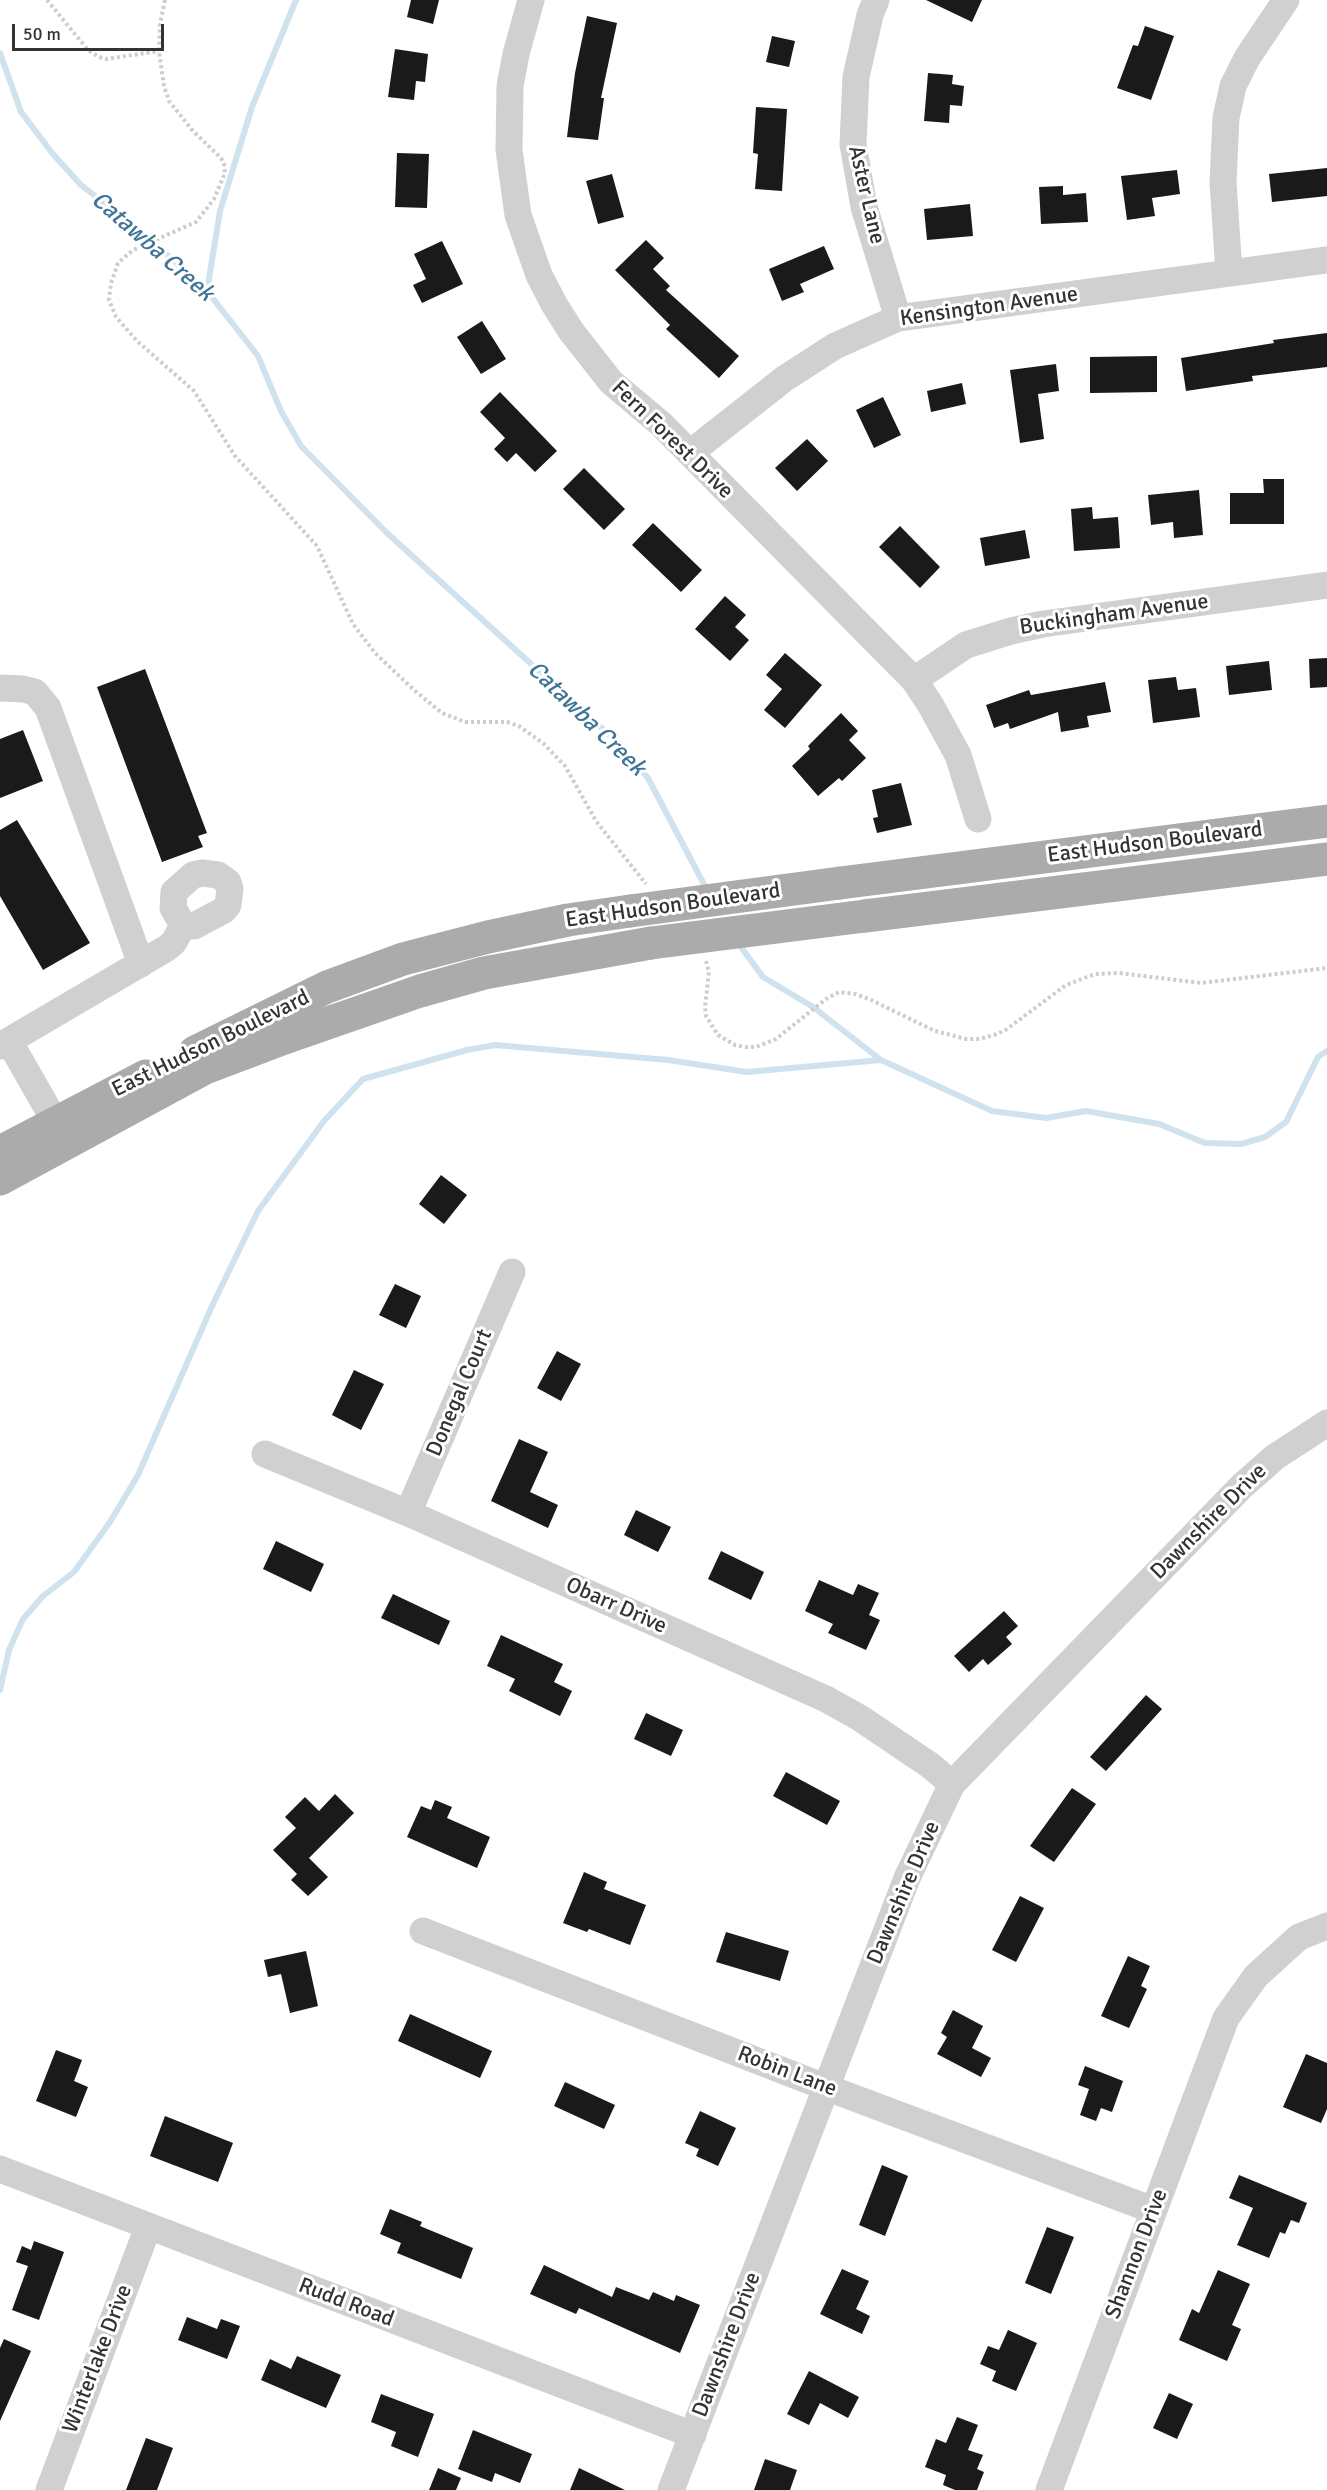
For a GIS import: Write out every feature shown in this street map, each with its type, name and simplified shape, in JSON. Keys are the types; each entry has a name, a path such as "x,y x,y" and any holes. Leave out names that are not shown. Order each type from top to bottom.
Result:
{"main road":[{"name":"East Hudson Boulevard","path":"0,1179 61,1132 338,983 403,959 488,936 642,902 840,883 1327,821"},
{"name":"East Hudson Boulevard","path":"0,1152 61,1132 206,1068 409,995 484,973 651,943 1327,859"}],"street":[{"name":"Fern Forest Drive","path":"531,0 516,54 508,118 512,183 527,245 554,304 590,357 611,382 661,424 914,680 958,755 978,819"},
{"name":"Aster Lane","path":"876,0 870,15 856,76 853,144 864,207 898,318"},
{"path":"1229,273 1223,182 1226,118 1233,86 1247,58 1286,0"},
{"name":"Kensington Avenue","path":"690,453 784,379 835,346 898,318 1327,260"},
{"name":"Buckingham Avenue","path":"914,680 966,645 1011,631 1043,624 1327,585"},
{"path":"0,688 23,688 35,692 48,708 141,964"},
{"path":"61,1132 5,1043 141,964 174,942 183,925"},
{"name":"Donegal Court","path":"408,1513 512,1272"},
{"name":"Dawnshire Drive","path":"671,2490 907,1878 952,1784 1242,1486 1275,1457 1327,1423"},
{"name":"Obarr Drive","path":"265,1454 408,1513 826,1699 860,1718 931,1766 952,1784"},
{"name":"Shannon Drive","path":"1048,2490 1226,2018 1256,1976 1273,1960 1299,1937 1327,1926"},
{"name":"Robin Lane","path":"423,1931 825,2087 1153,2210"},
{"name":"Rudd Road","path":"0,2169 693,2435"},
{"name":"Winterlake Drive","path":"49,2490 148,2227"}],"path":[{"path":"47,0 88,50 99,57 106,59 159,51"},
{"path":"165,0 160,24 159,51 164,86 169,100 178,113 212,147 224,164 225,173 214,199 196,222 133,250 118,263 111,284 109,300 116,317 137,341 194,391 235,456 317,546 346,611 360,635 375,653 442,713 465,722 507,722 519,726 544,744 565,766 642,902"},
{"path":"705,958 709,972 706,1016 718,1035 735,1045 746,1047 765,1044 784,1035 826,999 839,992 855,994 935,1031 966,1039 980,1039 1007,1029 1066,984 1095,974 1119,973 1201,983 1327,968"}],"building":[{"path":"411,0 439,0 433,24 407,17"},
{"path":"926,0 982,0 972,22"},
{"path":"587,16 617,23 601,98 604,98 598,140 567,137 575,73"},
{"path":"1145,26 1174,36 1151,100 1117,88 1133,45 1138,46"},
{"path":"772,36 795,41 789,67 766,62"},
{"path":"395,49 428,54 425,82 416,81 414,100 388,97"},
{"path":"928,73 953,75 952,84 964,86 962,106 950,105 949,123 924,121"},
{"path":"756,107 787,109 782,191 755,189 758,154 753,153"},
{"path":"397,153 429,154 427,208 395,207"},
{"path":"1327,168 1327,196 1272,202 1269,174"},
{"path":"1177,170 1180,194 1152,198 1155,216 1127,220 1121,176"},
{"path":"612,174 624,217 598,224 586,181"},
{"path":"1063,186 1063,195 1086,193 1088,222 1041,224 1039,187"},
{"path":"970,204 973,236 927,240 924,209"},
{"path":"646,240 664,258 653,269 670,286 666,290 739,356 719,378 666,329 670,325 615,270"},
{"path":"442,241 463,284 422,303 413,285 426,279 414,254"},
{"path":"824,246 834,269 800,284 804,292 782,301 769,269"},
{"path":"482,321 506,359 481,374 457,337"},
{"path":"1327,333 1327,367 1252,376 1253,381 1186,391 1181,358 1274,343 1273,340"},
{"path":"1157,356 1157,392 1090,393 1090,357"},
{"path":"1056,364 1059,391 1038,394 1044,439 1020,443 1010,370"},
{"path":"962,383 966,404 931,412 927,391"},
{"path":"500,392 557,451 535,472 516,453 507,462 494,449 505,438 480,412"},
{"path":"883,397 901,435 874,448 856,410"},
{"path":"807,439 828,461 797,491 775,468"},
{"path":"584,468 625,509 604,530 563,489"},
{"path":"1263,479 1284,479 1284,524 1230,524 1230,493 1264,493"},
{"path":"1199,490 1203,535 1174,538 1173,522 1151,525 1148,495"},
{"path":"1092,507 1093,519 1118,517 1120,548 1074,551 1071,509"},
{"path":"653,523 702,570 681,592 632,545"},
{"path":"900,526 940,567 920,588 879,547"},
{"path":"1025,530 1030,558 985,566 980,538"},
{"path":"725,596 746,615 735,627 749,640 730,661 695,629"},
{"path":"785,653 822,685 785,728 764,710 782,689 766,675"},
{"path":"1327,658 1327,687 1310,688 1309,659"},
{"path":"1269,661 1272,690 1229,695 1226,666"},
{"path":"145,669 207,833 198,836 203,847 162,862 97,687"},
{"path":"1176,677 1178,690 1196,688 1200,717 1153,723 1148,680"},
{"path":"1105,682 1111,712 1087,716 1089,727 1061,732 1058,712 1010,729 1008,723 994,728 986,705 1029,690 1031,695"},
{"path":"841,713 858,731 849,740 866,758 842,781 839,778 818,796 792,766 810,749 808,746"},
{"path":"23,730 43,781 0,798 0,739"},
{"path":"901,783 912,825 877,833 873,818 878,817 872,790"},
{"path":"17,820 90,943 43,970 0,896 0,830"},
{"path":"441,1175 467,1195 444,1224 419,1204"},
{"path":"395,1284 421,1296 406,1328 379,1315"},
{"path":"557,1351 581,1364 561,1401 537,1388"},
{"path":"354,1370 384,1384 361,1430 332,1415"},
{"path":"519,1439 548,1452 530,1492 558,1505 548,1528 491,1501"},
{"path":"636,1510 671,1527 658,1552 624,1535"},
{"path":"276,1541 324,1564 311,1592 263,1569"},
{"path":"721,1551 764,1572 751,1600 708,1579"},
{"path":"819,1580 853,1595 858,1584 879,1593 869,1615 880,1620 866,1650 828,1633 833,1624 805,1611"},
{"path":"393,1594 450,1621 439,1645 381,1618"},
{"path":"1004,1611 1018,1626 1006,1637 1012,1644 988,1665 983,1659 969,1672 954,1656"},
{"path":"501,1635 563,1664 554,1682 572,1691 560,1716 509,1691 515,1679 487,1666"},
{"path":"1146,1695 1162,1709 1106,1771 1090,1757"},
{"path":"646,1713 683,1730 671,1756 634,1739"},
{"path":"786,1772 840,1801 827,1825 773,1796"},
{"path":"1072,1788 1096,1804 1054,1862 1030,1846"},
{"path":"335,1794 354,1813 309,1858 328,1877 308,1896 291,1880 297,1874 273,1850 296,1828 285,1817 305,1797 319,1811"},
{"path":"435,1800 452,1807 447,1818 490,1837 477,1868 407,1837 421,1806 431,1810"},
{"path":"584,1872 607,1882 604,1889 646,1905 630,1945 589,1929 587,1932 563,1923"},
{"path":"1020,1896 1044,1908 1016,1962 992,1950"},
{"path":"726,1932 789,1951 780,1981 716,1962"},
{"path":"306,1951 318,2006 290,2013 281,1974 268,1977 264,1960"},
{"path":"1128,1956 1150,1966 1141,1986 1147,1989 1129,2028 1101,2016"},
{"path":"953,2010 983,2026 972,2048 991,2058 981,2077 937,2054 947,2037 941,2033"},
{"path":"410,2014 492,2051 480,2078 398,2041"},
{"path":"56,2050 82,2060 74,2081 88,2087 76,2117 36,2101"},
{"path":"1306,2054 1327,2063 1327,2109 1321,2123 1283,2107"},
{"path":"1085,2066 1123,2081 1112,2112 1101,2108 1096,2121 1080,2115 1089,2089 1078,2085"},
{"path":"565,2082 615,2105 604,2129 554,2106"},
{"path":"700,2111 736,2128 718,2166 696,2156 699,2149 685,2143"},
{"path":"165,2116 233,2143 218,2182 150,2156"},
{"path":"882,2165 908,2176 885,2236 859,2225"},
{"path":"1239,2175 1307,2203 1299,2223 1291,2220 1285,2234 1280,2232 1269,2258 1237,2245 1253,2208 1229,2198"},
{"path":"390,2209 422,2222 420,2226 473,2248 461,2279 397,2253 401,2243 380,2234"},
{"path":"1047,2227 1074,2237 1051,2294 1025,2283"},
{"path":"34,2241 64,2252 39,2320 12,2310 28,2266 16,2262 22,2246 31,2250"},
{"path":"544,2265 612,2297 616,2287 649,2300 653,2292 674,2301 676,2295 700,2305 680,2353 579,2308 576,2314 530,2294"},
{"path":"842,2269 869,2281 856,2309 870,2316 862,2334 820,2314"},
{"path":"1218,2270 1250,2284 1232,2325 1241,2329 1227,2361 1179,2340 1192,2309 1199,2313"},
{"path":"187,2317 217,2329 221,2319 240,2326 227,2359 178,2340"},
{"path":"1008,2330 1037,2343 1016,2391 992,2381 996,2371 980,2364 988,2346 999,2350"},
{"path":"4,2339 31,2351 0,2421 0,2348"},
{"path":"297,2356 341,2375 326,2408 261,2380 270,2359 291,2369"},
{"path":"809,2371 859,2397 848,2418 820,2403 809,2425 787,2414"},
{"path":"1169,2393 1193,2404 1177,2439 1153,2428"},
{"path":"381,2394 434,2414 418,2457 391,2446 396,2432 371,2422"},
{"path":"957,2417 978,2425 968,2450 983,2455 977,2469 984,2472 977,2490 955,2490 943,2485 946,2475 925,2467 936,2439 946,2443"},
{"path":"473,2430 532,2454 520,2483 495,2473 492,2482 458,2469"},
{"path":"146,2438 173,2448 157,2490 126,2490"},
{"path":"765,2459 797,2470 790,2490 754,2490"},
{"path":"438,2468 461,2478 456,2490 429,2490"},
{"path":"579,2468 625,2490 570,2490"}],"waterway":[{"path":"207,291 220,211 252,107 296,0"},
{"name":"Catawba Creek","path":"0,53 21,112 53,154 81,185 150,239 207,291 258,356 281,411 301,446 387,533 617,742 648,778 707,890"},
{"name":"Catawba Creek","path":"738,943 763,977 813,1007 881,1060 992,1111 1046,1118 1086,1111 1159,1124 1205,1143 1241,1144 1265,1137 1286,1122 1318,1057 1327,1051"},
{"path":"0,1690 9,1650 23,1619 43,1596 74,1572 110,1522 138,1475 212,1306 258,1211 324,1121 363,1079 467,1050 495,1045 668,1060 747,1072 881,1060"}]}
